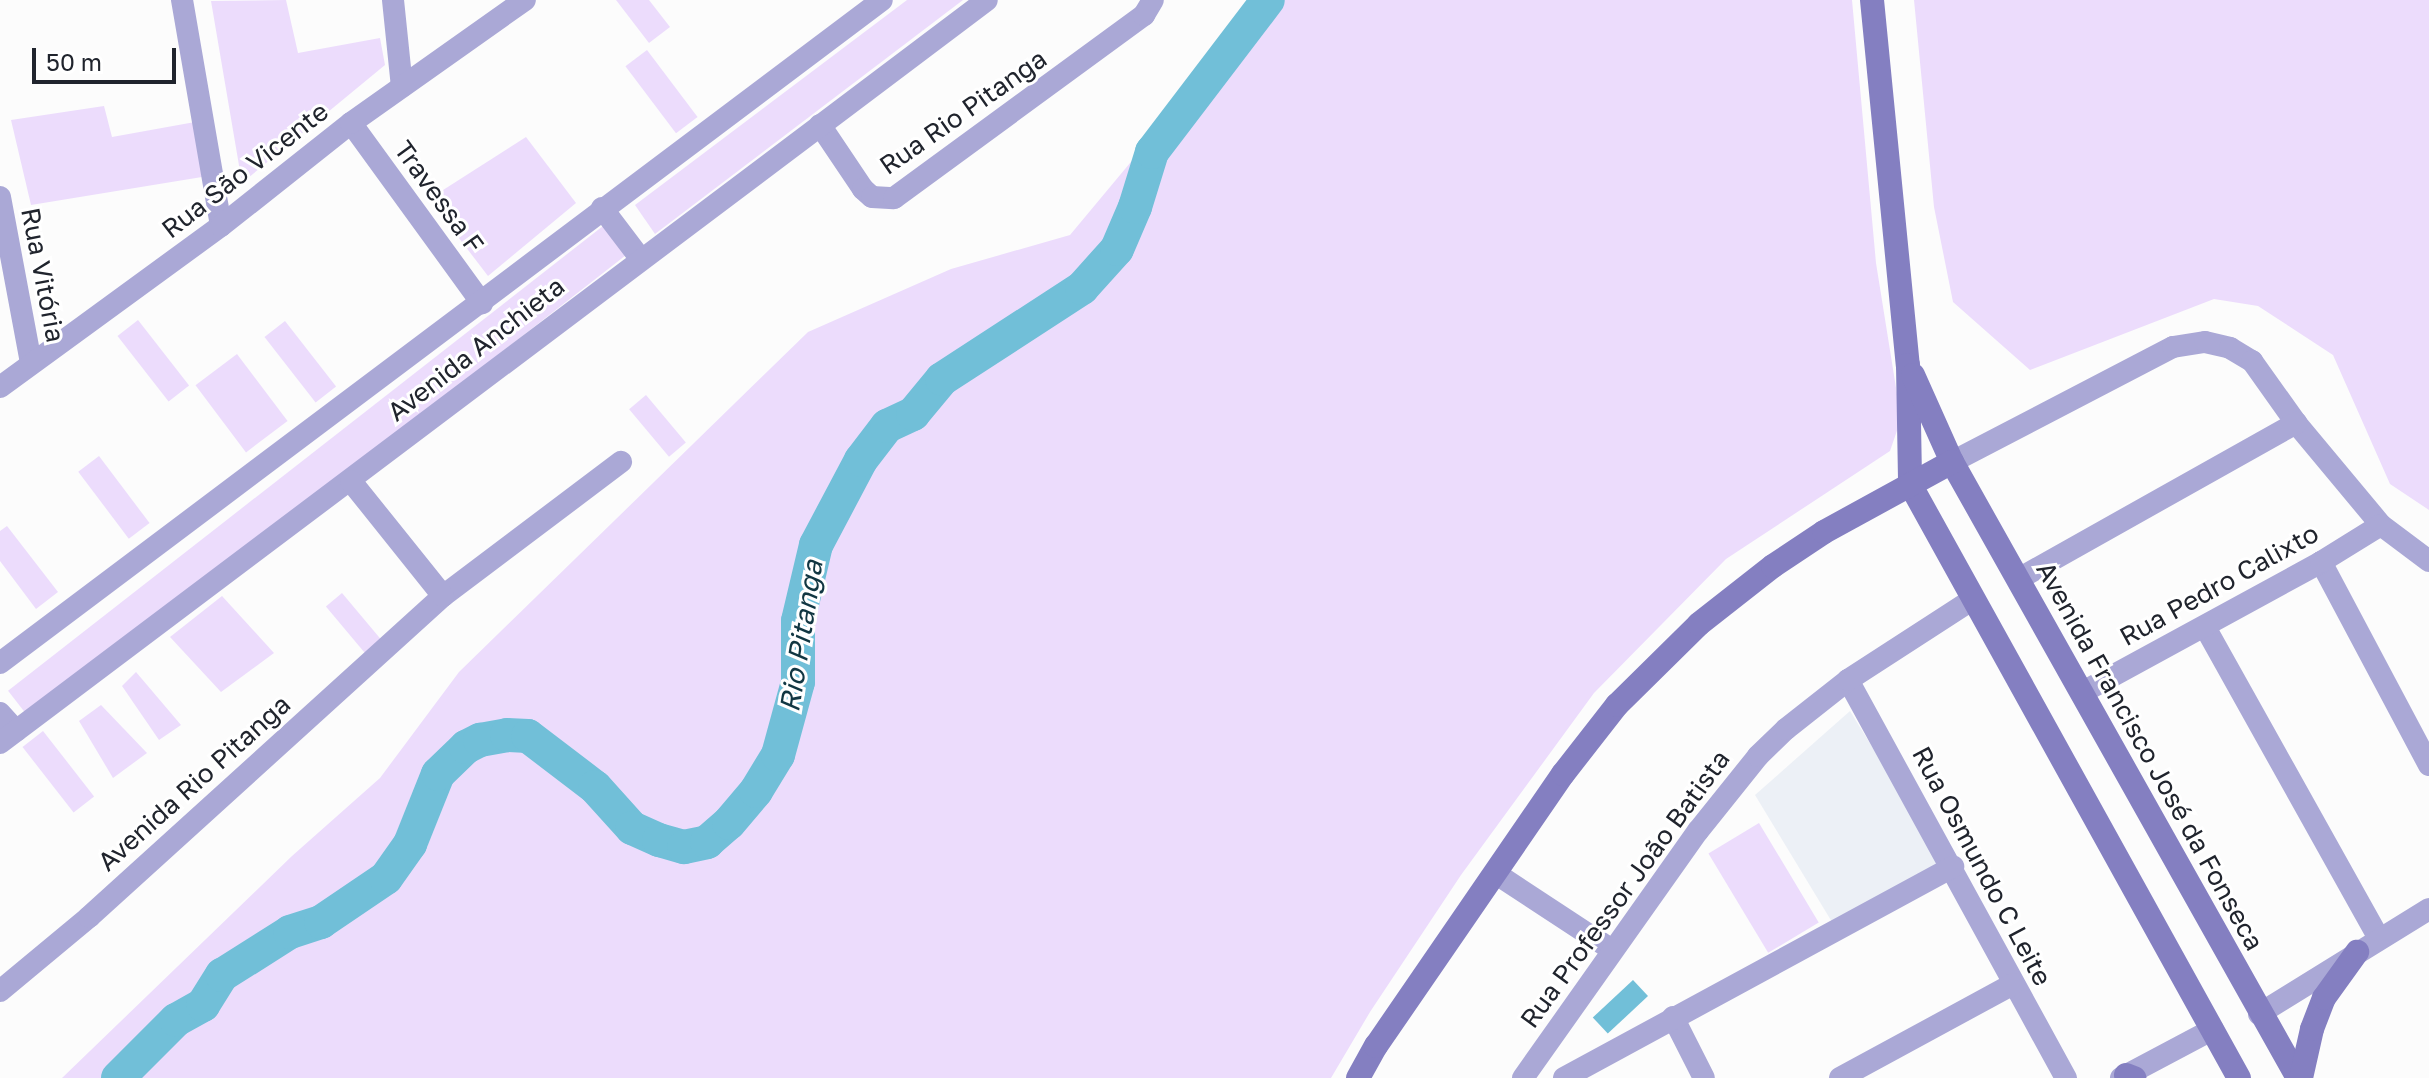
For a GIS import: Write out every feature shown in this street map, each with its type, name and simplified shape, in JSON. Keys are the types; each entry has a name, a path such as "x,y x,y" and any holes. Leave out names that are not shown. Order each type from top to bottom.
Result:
{"main road":[{"path":"1872,0 1908,365 1910,484 2239,1078"},
{"name":"Avenida Francisco José da Fonseca","path":"1908,365 1952,462 2020,578 2259,1014 2300,1078"},
{"path":"1358,1078 1376,1046 1495,873 1582,749 1617,705 1665,656 1773,566 1824,532 1952,462"},
{"path":"2300,1078 2312,1029 2324,998 2357,952"}],"street":[{"path":"182,0 221,226"},
{"path":"393,0 402,87"},
{"name":"Rua São Vicente","path":"0,387 221,226 351,123 525,0"},
{"name":"Avenida Anchieta","path":"0,663 882,0"},
{"name":"Avenida Anchieta","path":"8,737 351,481 640,258 987,0"},
{"name":"Rua Rio Pitanga","path":"820,125 863,189 872,197 894,198 1153,3"},
{"name":"Travessa F","path":"351,123 482,303"},
{"name":"Rua Vitória","path":"0,197 31,363"},
{"path":"602,208 640,258"},
{"path":"1952,462 2159,354 2195,342 2230,348 2252,361 2296,423 2381,525 2429,561"},
{"path":"2020,578 2296,423"},
{"path":"351,481 443,596 621,462"},
{"name":"Rua Pedro Calixto","path":"2083,692 2321,562 2381,525"},
{"path":"2321,562 2429,765"},
{"name":"Avenida Rio Pitanga","path":"0,991 89,917 443,596"},
{"name":"Rua Professor João Batista","path":"1523,1078 1722,799 1758,756 1786,729 1848,680 1973,599"},
{"path":"2205,627 2379,938"},
{"name":"Rua Osmundo C Leite","path":"1848,680 2066,1078"},
{"path":"0,713 8,737"},
{"path":"1564,1078 1953,867"},
{"path":"1495,873 1612,950"},
{"path":"2259,1014 2429,909"},
{"path":"1840,1078 2013,984"},
{"path":"1673,1017 1704,1078"},
{"path":"2127,1077 2213,1029"}],"shaded area":[{"path":"286,0 298,53 380,38 385,65 242,183 211,1"},
{"path":"616,0 649,0 670,27 649,43"},
{"path":"907,0 963,0 655,234 635,205"},
{"path":"1257,0 1852,0 1876,263 1901,419 1890,451 1726,559 1594,693 1461,875 1370,1012 1331,1078 62,1078 292,856 380,778 459,672 808,332 951,269 1070,235 1140,151 1218,40"},
{"path":"1914,0 2429,0 2429,510 2390,484 2333,355 2258,306 2214,299 2030,370 1953,302 1934,207"},
{"path":"647,50 698,117 676,133 625,66"},
{"path":"104,106 112,137 195,122 202,177 31,205 11,120"},
{"path":"526,137 576,203 488,276 429,199"},
{"path":"603,226 626,255 31,720 8,691"},
{"path":"138,320 189,385 169,401 118,336"},
{"path":"285,321 336,386 316,402 265,337"},
{"path":"237,354 288,421 246,452 195,385"},
{"path":"646,395 686,442 669,457 629,409"},
{"path":"99,456 150,523 129,539 78,472"},
{"path":"7,526 58,592 36,609 0,561 0,531"},
{"path":"342,593 382,640 366,654 326,606"},
{"path":"222,596 274,653 221,692 170,637"},
{"path":"136,672 181,725 159,740 122,686"},
{"path":"101,705 147,753 113,778 79,721"},
{"path":"1850,711 1944,863 1832,922 1755,795"},
{"path":"43,731 94,796 74,812 23,747"},
{"path":"1759,823 1819,922 1768,953 1708,853"}],"water":[{"path":"1633,980 1648,996 1608,1034 1593,1018"}],"waterway":[{"name":"Rio Pitanga","path":"118,1078 176,1020 203,1005 222,975 290,932 321,922 386,878 410,844 438,774 466,747 480,740 507,735 528,736 595,787 632,828 659,840 684,847 707,842 729,823 756,791 778,755 798,682 798,621 816,545 861,460 887,426 913,414 942,379 1082,288 1117,249 1135,207 1152,152 1268,0"}]}
